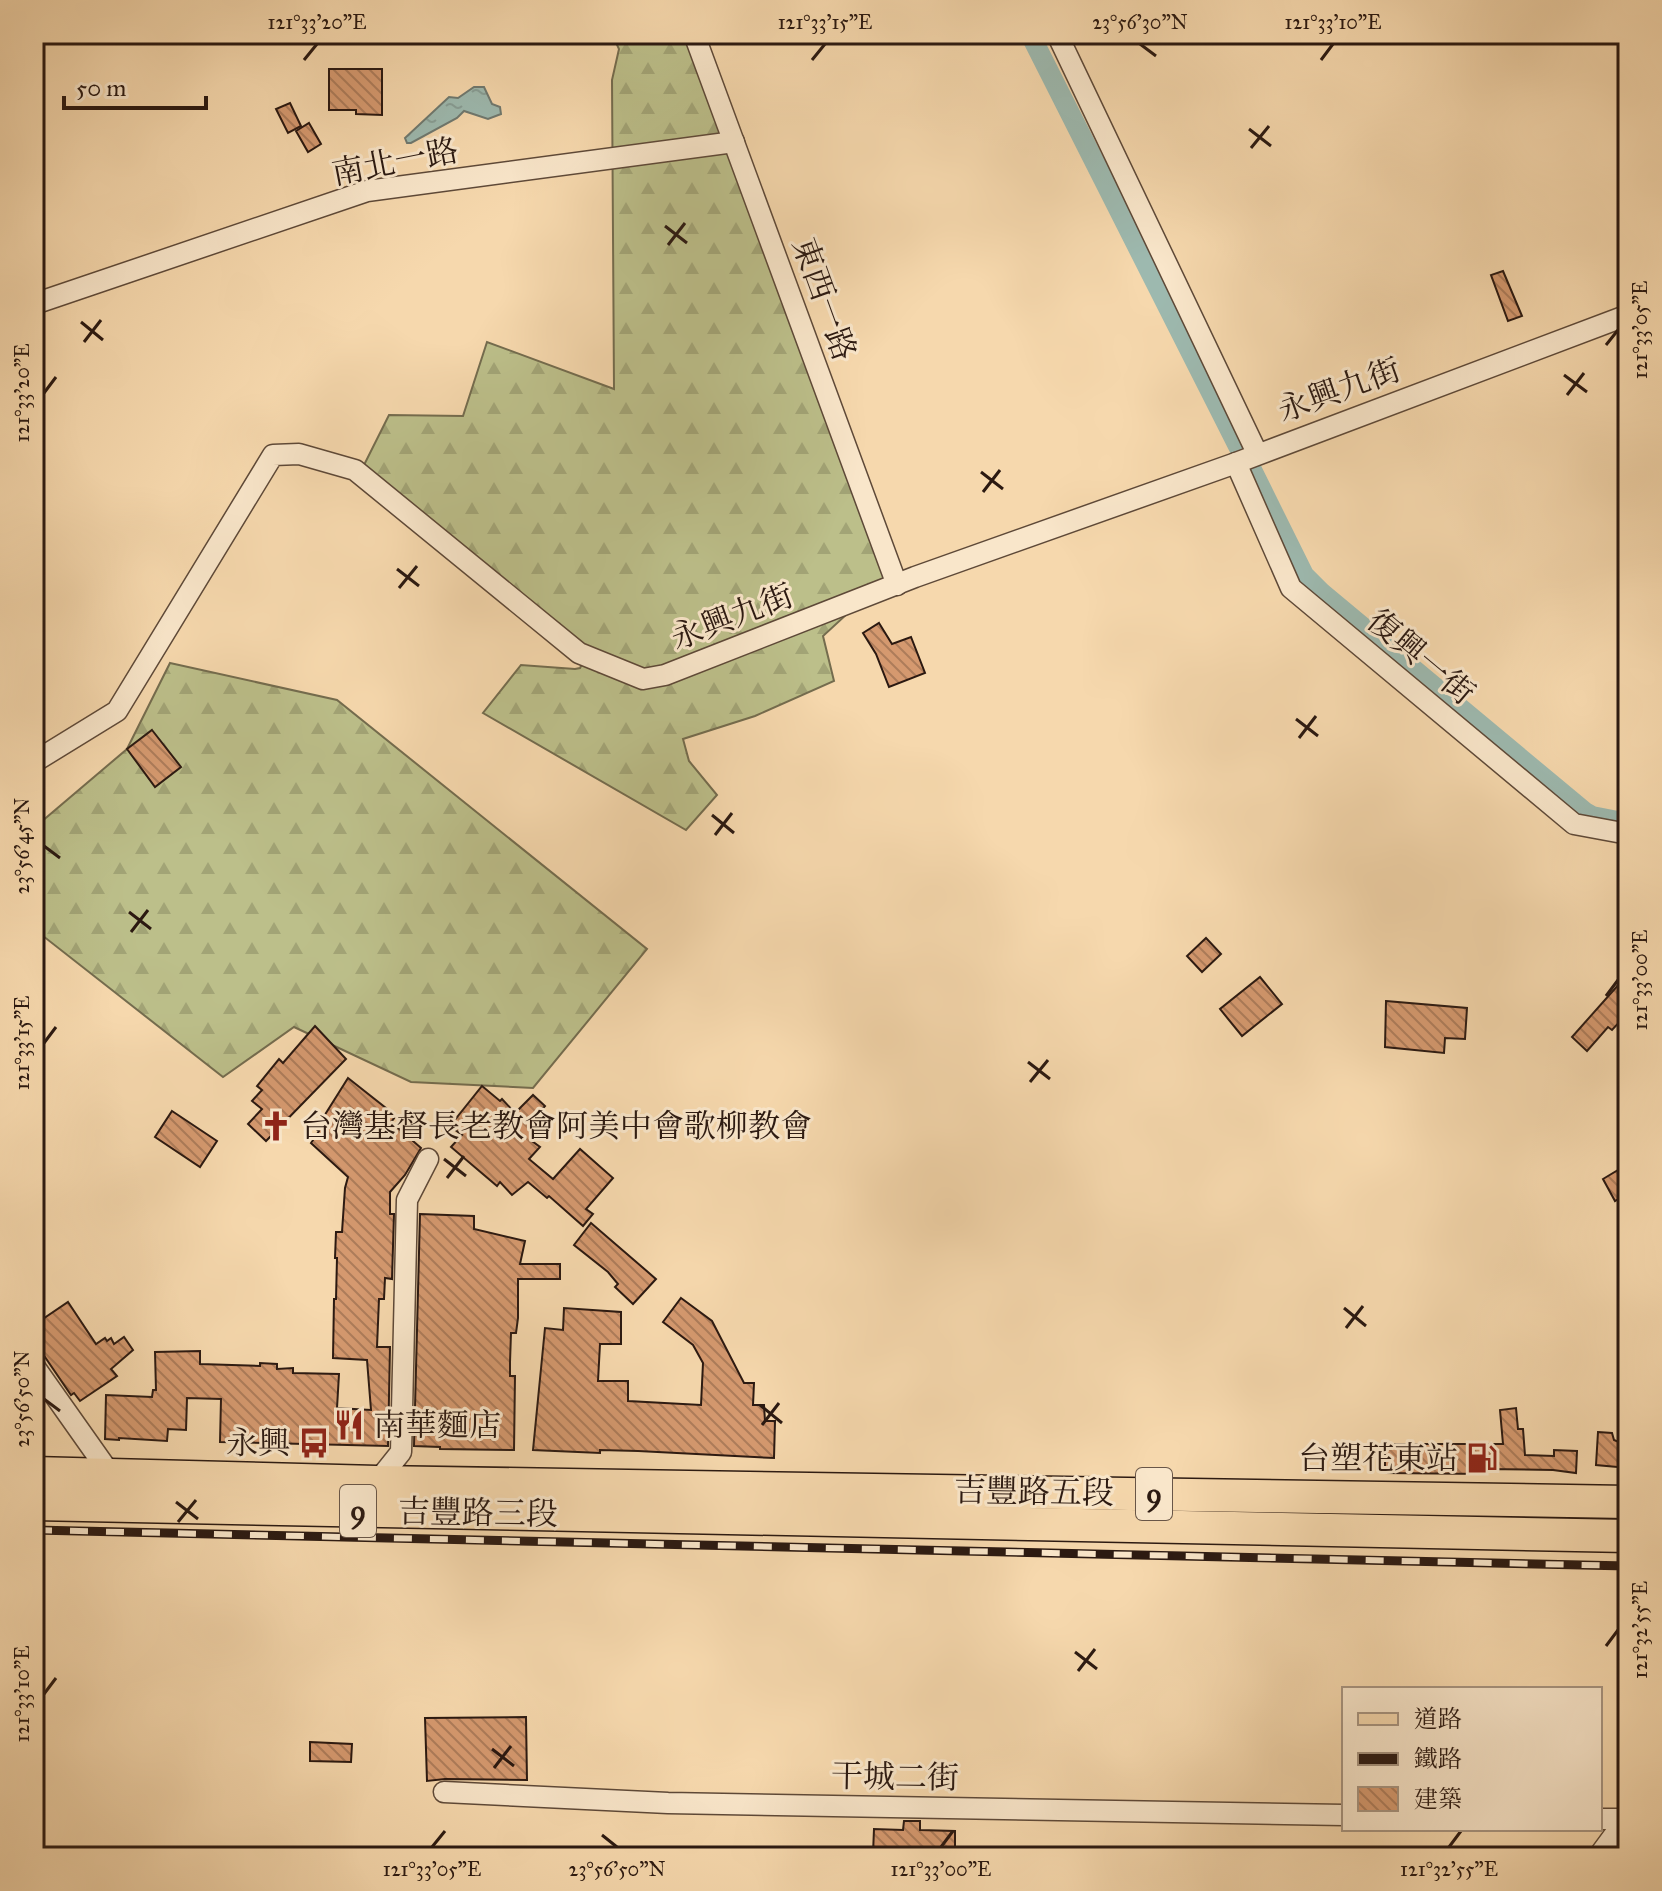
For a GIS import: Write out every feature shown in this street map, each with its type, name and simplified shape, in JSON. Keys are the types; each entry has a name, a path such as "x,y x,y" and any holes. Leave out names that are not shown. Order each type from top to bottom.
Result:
{"main road":[{"name":"吉豐路三段","path":"34,1473 111,1475 376,1496"},
{"name":"吉豐路三段","path":"34,1504 376,1496 681,1502"},
{"name":"吉豐路五段","path":"681,1502 1628,1502"},
{"name":"吉豐路五段","path":"681,1502 1628,1536"}],"street":[{"name":"東西一路","path":"694,34 897,585"},
{"path":"1057,34 1257,453"},
{"name":"南北一路","path":"34,304 367,191 734,142"},
{"name":"永興九街","path":"34,762 117,711 273,455 299,454 355,470 579,653 643,679 665,675 897,585 1236,463 1628,315"},
{"name":"復興一街","path":"1236,463 1291,588 1574,824 1628,834"},
{"path":"376,1496 401,1452 407,1200 428,1159"},
{"path":"34,1366 111,1475"},
{"name":"干城二街","path":"444,1792 668,1803 1342,1815"},
{"path":"1602,1819 1627,1819"},
{"path":"1598,1857 1627,1819"}],"green space":[{"path":"612,34 691,34 885,579 823,636 834,681 755,716 683,739 689,761 717,795 686,830 483,713 521,665 575,669 580,668 583,662 361,471 389,415 463,416 487,342 614,389 612,80 619,49"},
{"path":"170,663 337,700 647,949 533,1088 411,1082 294,1027 223,1077 43,936 34,914 34,828 127,749"}],"water":[{"path":"474,87 484,87 492,104 500,107 501,114 488,119 464,111 457,118 407,143 405,138 449,97 458,98"}],"building":[{"path":"329,69 382,69 382,115 356,114 356,110 329,110"},
{"path":"290,103 301,126 288,133 276,109"},
{"path":"309,123 321,144 308,152 296,131"},
{"path":"1503,271 1522,316 1508,321 1491,275"},
{"path":"879,623 892,644 911,637 925,673 889,687 876,654 863,633"},
{"path":"152,730 181,767 155,787 127,749"},
{"path":"1206,938 1221,954 1202,972 1187,956"},
{"path":"1628,974 1628,1005 1621,1013 1625,1016 1612,1030 1608,1027 1587,1051 1572,1037"},
{"path":"1260,977 1282,1004 1242,1036 1220,1009"},
{"path":"1386,1001 1467,1008 1465,1039 1445,1038 1444,1053 1385,1047"},
{"path":"315,1026 346,1059 266,1141 248,1124 262,1109 252,1101 262,1090 257,1086 279,1059 283,1063"},
{"path":"348,1078 396,1116 391,1122 421,1148 405,1175 390,1192 390,1214 394,1214 392,1279 385,1278 384,1299 379,1299 377,1347 390,1347 388,1446 220,1442 221,1399 187,1398 186,1430 168,1429 167,1441 105,1439 106,1395 152,1397 153,1390 156,1390 155,1352 200,1351 200,1364 277,1364 277,1369 293,1368 293,1373 339,1374 337,1408 371,1410 367,1360 333,1358 336,1232 342,1232 348,1177 311,1143 319,1131 316,1129"},
{"path":"482,1086 500,1101 502,1099 515,1113 533,1095 545,1106 531,1122 541,1131 532,1141 540,1147 529,1159 553,1179 580,1149 613,1178 586,1209 593,1214 583,1226 528,1182 512,1195 500,1182 497,1186 451,1147 462,1135 450,1126"},
{"path":"172,1111 217,1141 200,1167 155,1137"},
{"path":"1628,1164 1628,1193 1615,1201 1603,1179"},
{"path":"420,1214 474,1216 474,1229 525,1241 520,1264 560,1264 560,1279 518,1279 518,1318 516,1333 511,1333 510,1362 510,1376 515,1376 514,1450 414,1446"},
{"path":"591,1223 656,1279 633,1304 615,1287 618,1284 608,1272 574,1245"},
{"path":"681,1298 712,1321 744,1383 754,1383 753,1405 764,1405 765,1421 775,1421 774,1458 638,1451 533,1450 545,1328 563,1330 564,1308 621,1312 621,1344 600,1344 598,1381 628,1381 628,1401 701,1405 703,1363 693,1345 663,1322"},
{"path":"68,1302 96,1344 111,1338 114,1344 124,1337 133,1350 111,1369 117,1376 80,1401 74,1393 71,1395 34,1341 34,1325"},
{"path":"1516,1408 1518,1429 1523,1429 1525,1455 1554,1456 1554,1450 1577,1451 1576,1473 1485,1469 1485,1474 1385,1473 1385,1444 1503,1444 1500,1410"},
{"path":"1598,1432 1612,1433 1614,1440 1628,1446 1628,1468 1596,1465"},
{"path":"526,1717 527,1780 427,1781 425,1718"},
{"path":"310,1742 352,1744 351,1762 310,1761"},
{"path":"904,1821 920,1821 920,1830 955,1831 955,1857 873,1854 874,1829 903,1830"}],"waterway":[{"path":"1030,34 1241,452"},
{"path":"1252,470 1304,575 1322,593 1585,812 1628,823"}],"railway":[{"path":"34,1530 1628,1566"}],"place":[{"name":"台灣基督長老教會阿美中會歌柳教會","path":"276,1126"},
{"name":"南華麵店","path":"349,1425"},
{"name":"永興","path":"314,1443"},
{"name":"台塑花東站","path":"1482,1458"}]}
